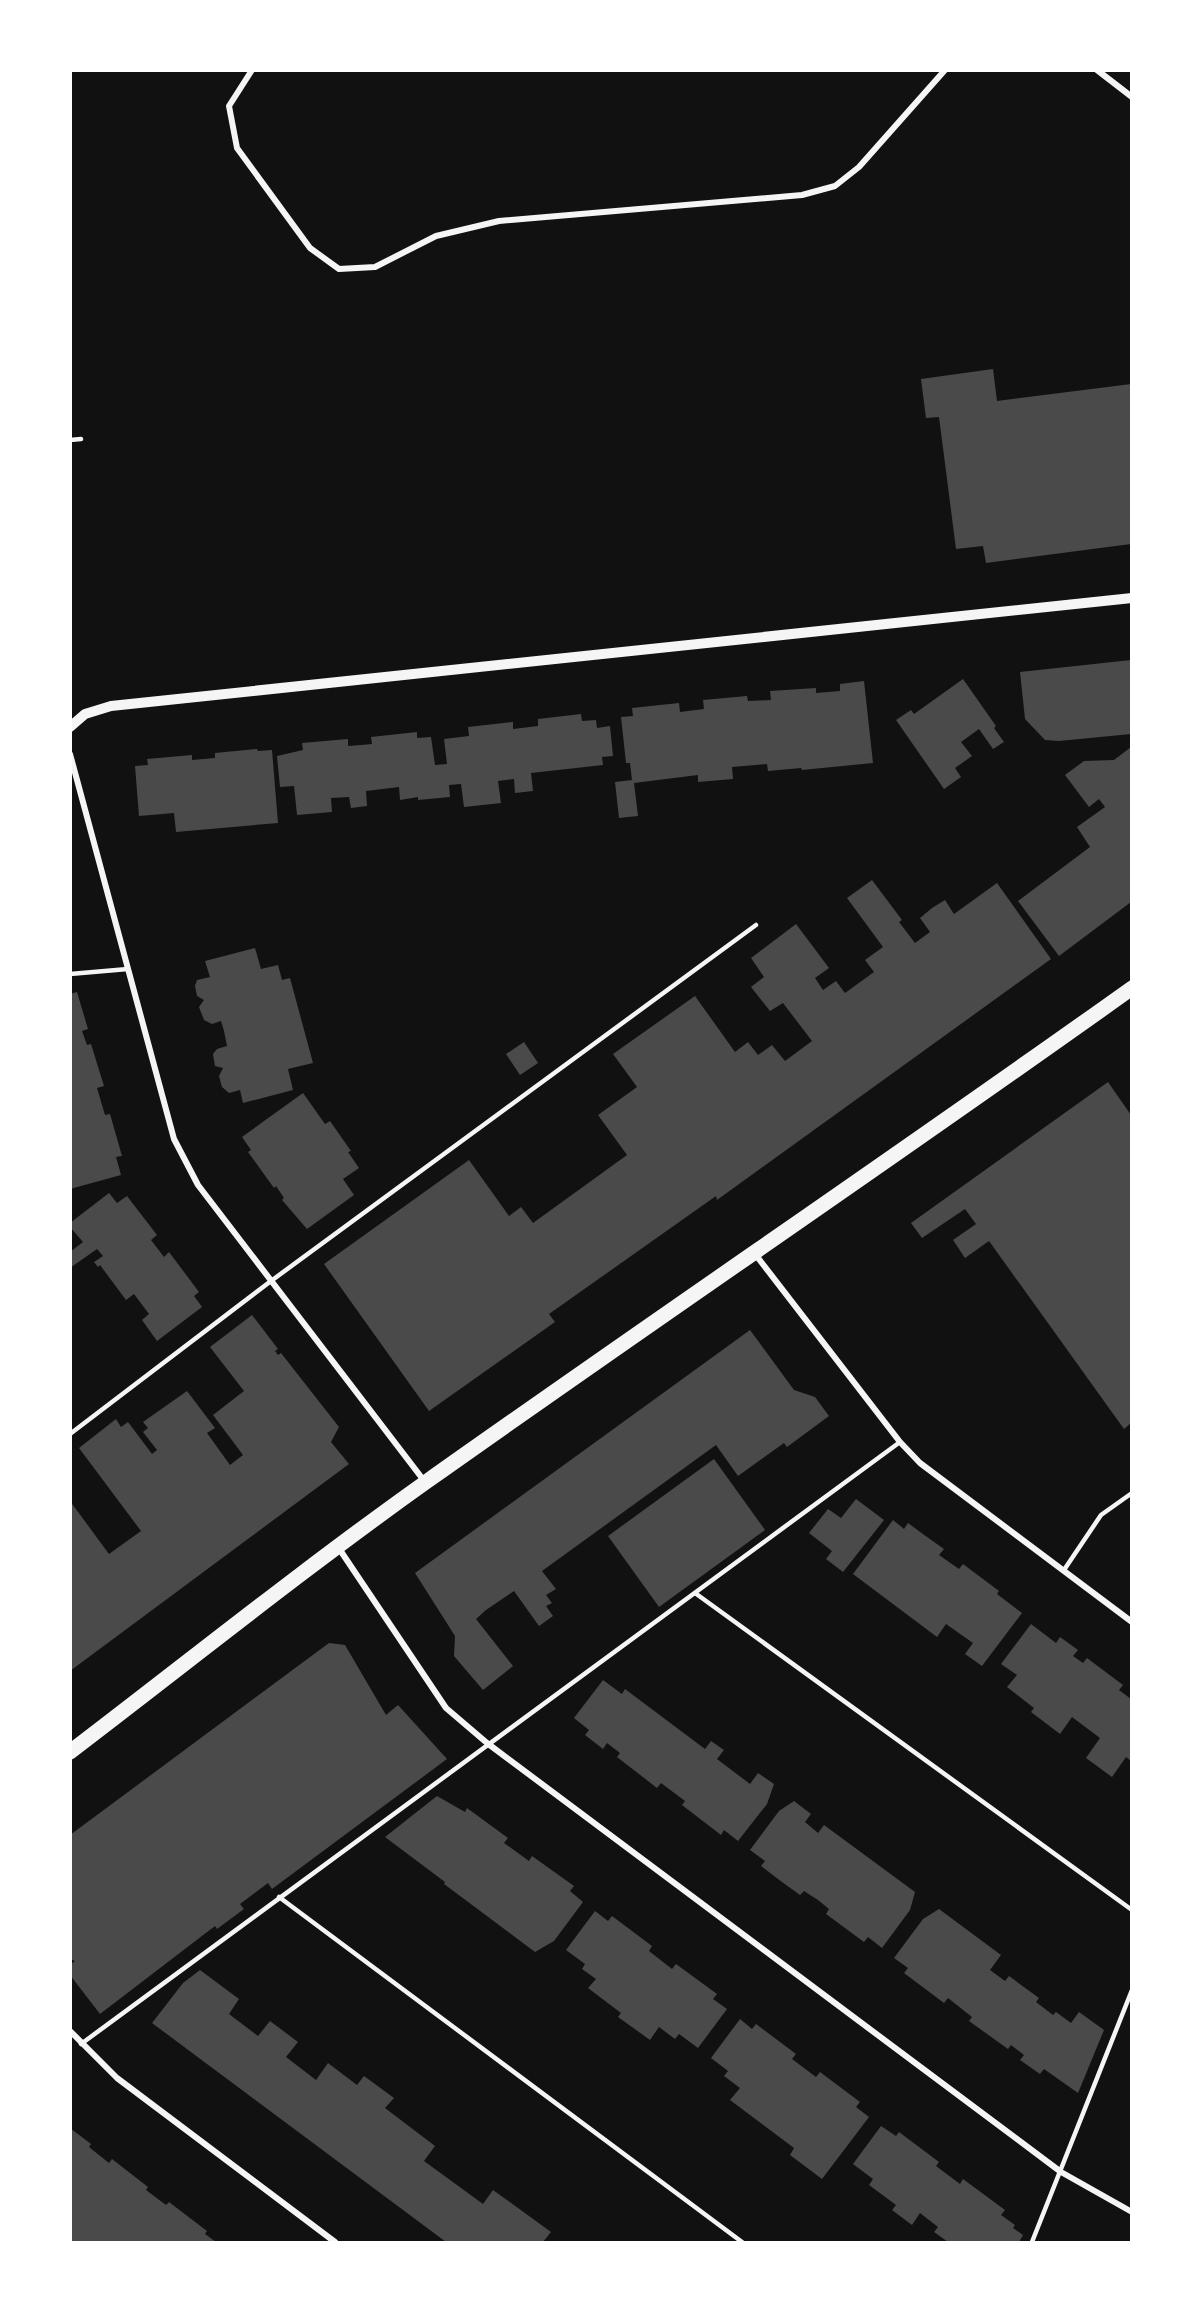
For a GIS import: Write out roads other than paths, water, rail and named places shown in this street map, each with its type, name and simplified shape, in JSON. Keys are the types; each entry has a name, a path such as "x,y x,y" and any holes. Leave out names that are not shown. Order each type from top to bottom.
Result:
{"main road":[{"path":"70,1752 338,1546 425,1483 933,1130 1131,988"}],"street":[{"path":"252,70 229,106 237,148 310,248 339,268 375,267 436,236 499,221 802,195 835,186 859,167 945,70"},
{"path":"1097,70 1131,97"},
{"path":"70,727 85,714 111,706 1131,598"},
{"path":"70,754 174,1139 198,1185 425,1483"},
{"path":"755,1254 900,1442 920,1463 1131,1622"},
{"path":"338,1546 446,1708 487,1743 1060,2172 1131,2212"},
{"path":"70,2031 117,2078 335,2242"}],"lane":[{"path":"70,440 81,439"},
{"path":"70,1434 271,1281 756,925"},
{"path":"70,974 128,969"},
{"path":"81,2044 487,1743 900,1442"},
{"path":"1064,1570 1101,1515 1131,1493"},
{"path":"695,1593 1131,1910"},
{"path":"279,1897 742,2242"},
{"path":"1032,2242 1131,1990"}]}
